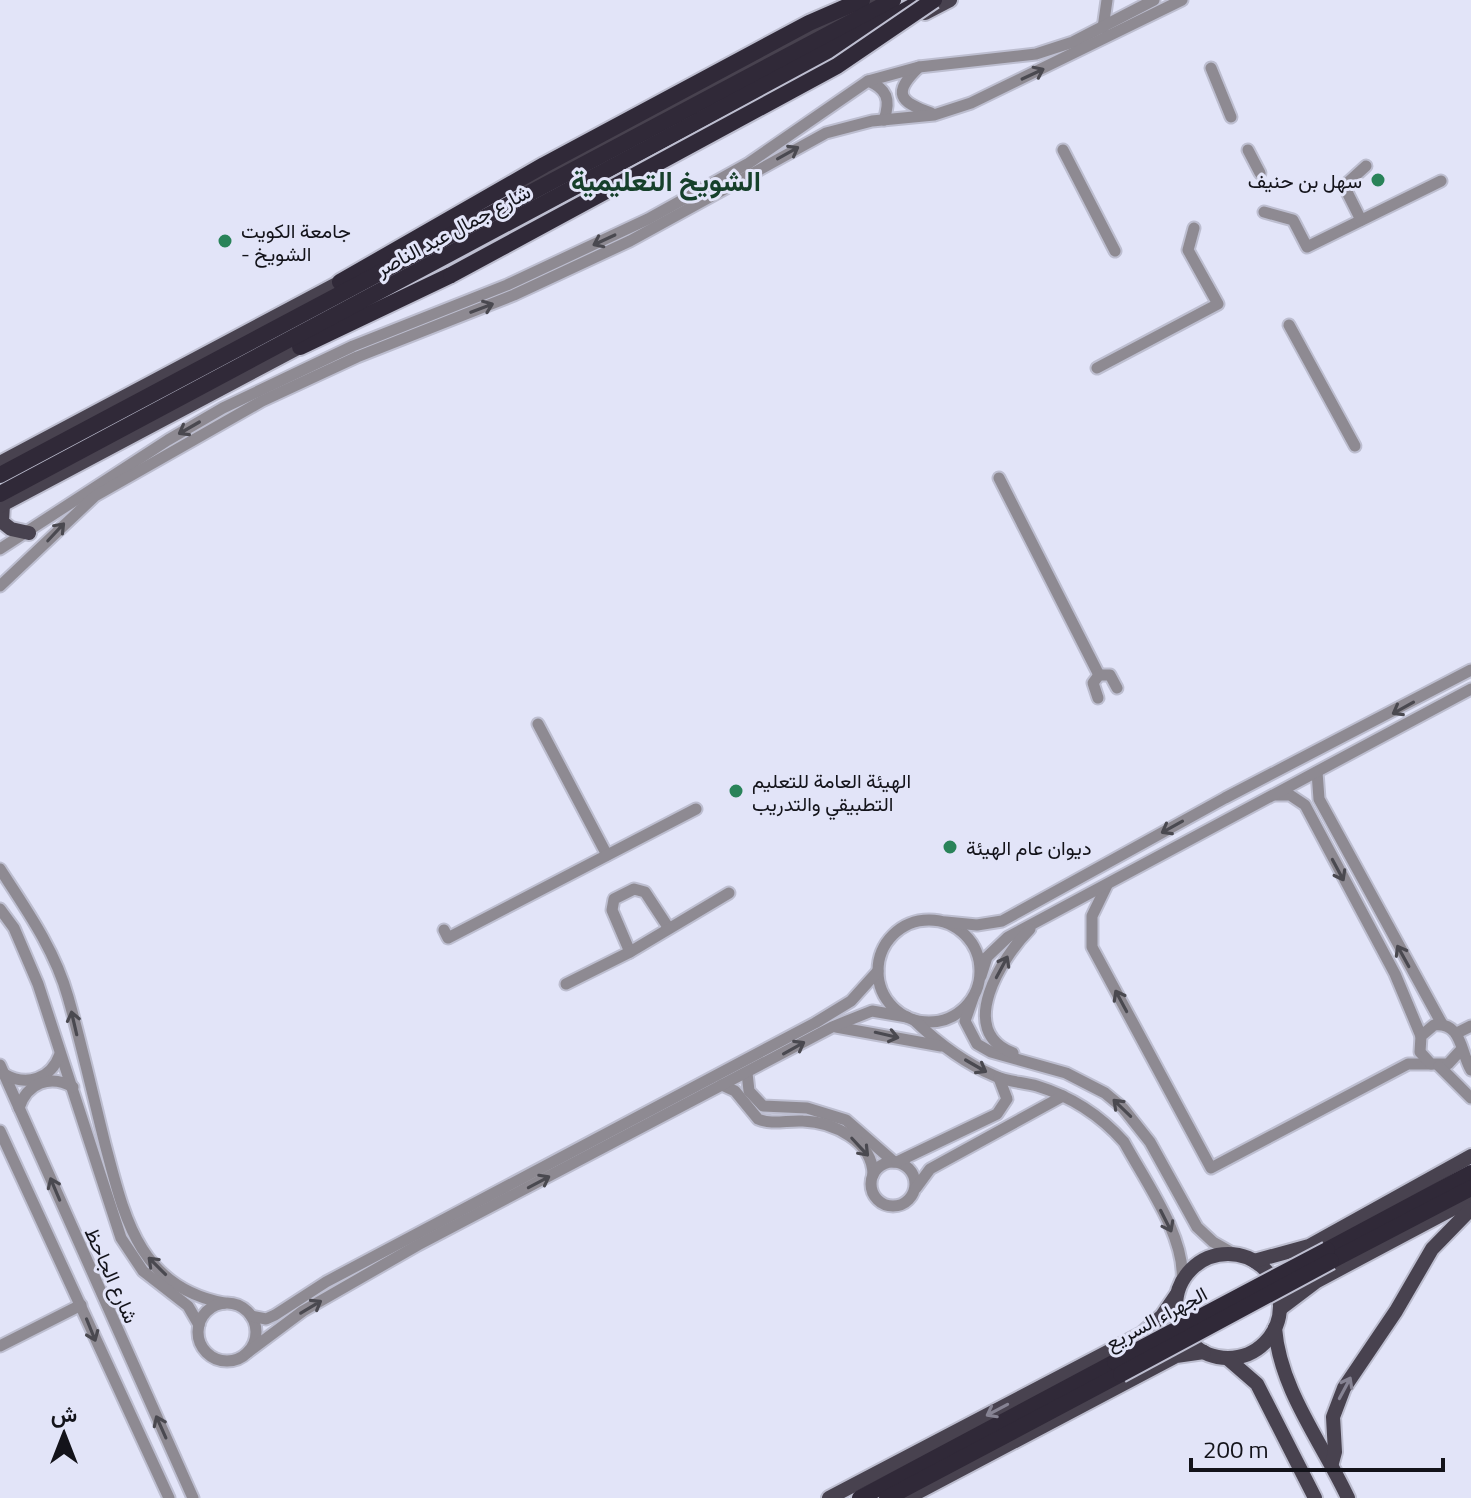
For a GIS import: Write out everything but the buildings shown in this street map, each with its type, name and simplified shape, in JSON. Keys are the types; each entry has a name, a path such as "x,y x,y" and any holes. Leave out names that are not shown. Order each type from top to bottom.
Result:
{"highway":[{"path":"335,285 544,165 809,23 862,0"},
{"name":"شارع جمال عبد الناصر","path":"0,475 893,0"},
{"name":"شارع جمال عبد الناصر","path":"1,501 925,0"},
{"path":"300,347 451,275 837,66 934,0"},
{"name":"الجهراء السريع","path":"860,1498 1471,1173"},
{"name":"الجهراء السريع","path":"887,1498 1471,1188"}],"main road":[{"path":"0,463 873,0"},
{"path":"29,533 11,529 2,522 1,501 300,347 950,0"},
{"path":"1254,1261 1309,1246 1471,1156"},
{"path":"1280,1309 1317,1281 1471,1199"},
{"path":"1332,1463 1335,1452 1333,1417 1344,1388 1396,1311 1432,1249 1471,1209"},
{"path":"1204,1352 1183,1332 1176,1313 1180,1288 1201,1262 1218,1256 1236,1255 1254,1261 1273,1282 1280,1309 1275,1328 1280,1368 1348,1498"},
{"name":"الجهراء السريع","path":"829,1498 1142,1334 1154,1325 1180,1288"},
{"path":"1227,1358 1255,1350 1275,1328"},
{"path":"907,1498 1176,1356 1204,1352 1227,1358 1250,1375 1275,1415 1315,1498"},
{"path":"1275,1415 1272,1389 1279,1384 1290,1388"}],"street":[{"path":"1103,28 1107,0"},
{"path":"394,336 648,219 749,163 868,81 919,67 1036,54 1103,28 1154,0"},
{"path":"0,549 223,408 368,346 514,295 630,241 826,133 884,120 934,115 971,103 1182,0"},
{"path":"919,67 906,79 901,91 903,99 908,105 934,115"},
{"path":"1211,68 1231,117"},
{"path":"868,81 882,87 888,98 884,120"},
{"path":"1063,150 1115,251"},
{"path":"1248,150 1260,173"},
{"path":"1361,220 1344,186 1366,166"},
{"path":"1264,212 1293,220 1307,247 1441,181"},
{"path":"1097,368 1218,304 1188,250 1194,228"},
{"path":"1289,325 1355,446"},
{"path":"0,586 95,496 228,419 368,346"},
{"path":"999,478 1099,675"},
{"path":"0,909 14,928 45,1003 121,1238 143,1271 188,1306 199,1325 199,1341 215,1358 230,1361 248,1352 333,1293 567,1160 722,1085 840,1009 878,971 885,944 895,932 923,920 977,925 1002,921 1471,670"},
{"path":"1099,675 1110,675 1117,688"},
{"path":"1098,698 1093,683 1099,675"},
{"path":"1042,1064 991,1052 977,1044 965,1021 987,957 995,947 1008,937 1471,689"},
{"path":"538,724 607,855"},
{"path":"1317,772 1319,799 1442,1024 1457,1033 1460,1051 1471,1070"},
{"path":"1275,795 1300,800 1315,826 1395,974 1424,1059 1435,1065 1471,1098"},
{"path":"444,930 448,938 517,897 696,809"},
{"path":"1315,826 1330,819"},
{"path":"1102,865 1110,884"},
{"path":"0,869 37,928 68,995 118,1197 131,1232 144,1253 169,1278 197,1295 239,1306 251,1316 266,1319 326,1282 832,1027 872,1011 910,1018 947,1019 973,998"},
{"path":"1110,884 1092,916 1092,947 1211,1168 1408,1064 1435,1065 1456,1059 1460,1051"},
{"path":"630,952 612,910 614,899 634,889 645,892 668,927"},
{"path":"566,984 630,952 729,893"},
{"path":"946,922 961,930 973,943 980,959 981,976"},
{"path":"1037,923 1017,942 1001,966 986,1004 985,1022 989,1033 1004,1050 1105,1093 1123,1108 1150,1142 1197,1227 1213,1242 1236,1255"},
{"path":"878,971 886,999 942,1046 999,1078 1063,1096 1091,1110 1113,1129 1130,1153 1182,1253 1180,1288"},
{"path":"38,984 49,988 61,979"},
{"path":"45,1003 57,993 68,995"},
{"path":"1408,1064 1420,1040 1434,1025 1442,1024"},
{"path":"1457,1033 1471,1026"},
{"path":"832,1027 864,1030 942,1046"},
{"path":"2,1070 22,1081 34,1080 51,1070 60,1054"},
{"name":"شارع الجاحظ","path":"2,1070 193,1498"},
{"path":"741,1072 749,1091 763,1106 807,1108 846,1120 896,1162 909,1169 916,1188"},
{"path":"873,1175 881,1165 896,1162 997,1114 1007,1099 999,1078"},
{"path":"19,1108 29,1090 40,1083 60,1081 73,1087"},
{"path":"722,1085 735,1091 758,1119 816,1122 847,1135 867,1153 873,1175 874,1197 886,1206 902,1205 909,1200 930,1169 1063,1096"},
{"name":"شارع الجاحظ","path":"0,1131 169,1498"},
{"path":"1130,1153 1150,1142"},
{"path":"57,1257 71,1259 80,1249"},
{"path":"199,1325 211,1308 224,1303"},
{"path":"0,1346 81,1305"},
{"path":"248,1352 256,1334 251,1316"}],"place":[{"name":"سهل بن حنيف","path":"1378,180"},
{"name":"جامعة الكويت - الشويخ","path":"225,241"},
{"name":"الهيئة العامة للتعليم التطبيقي والتدريب","path":"736,791"},
{"name":"ديوان عام الهيئة","path":"950,847"}],"district":[{"name":"الشويخ التعليمية","path":"666,180"}]}
